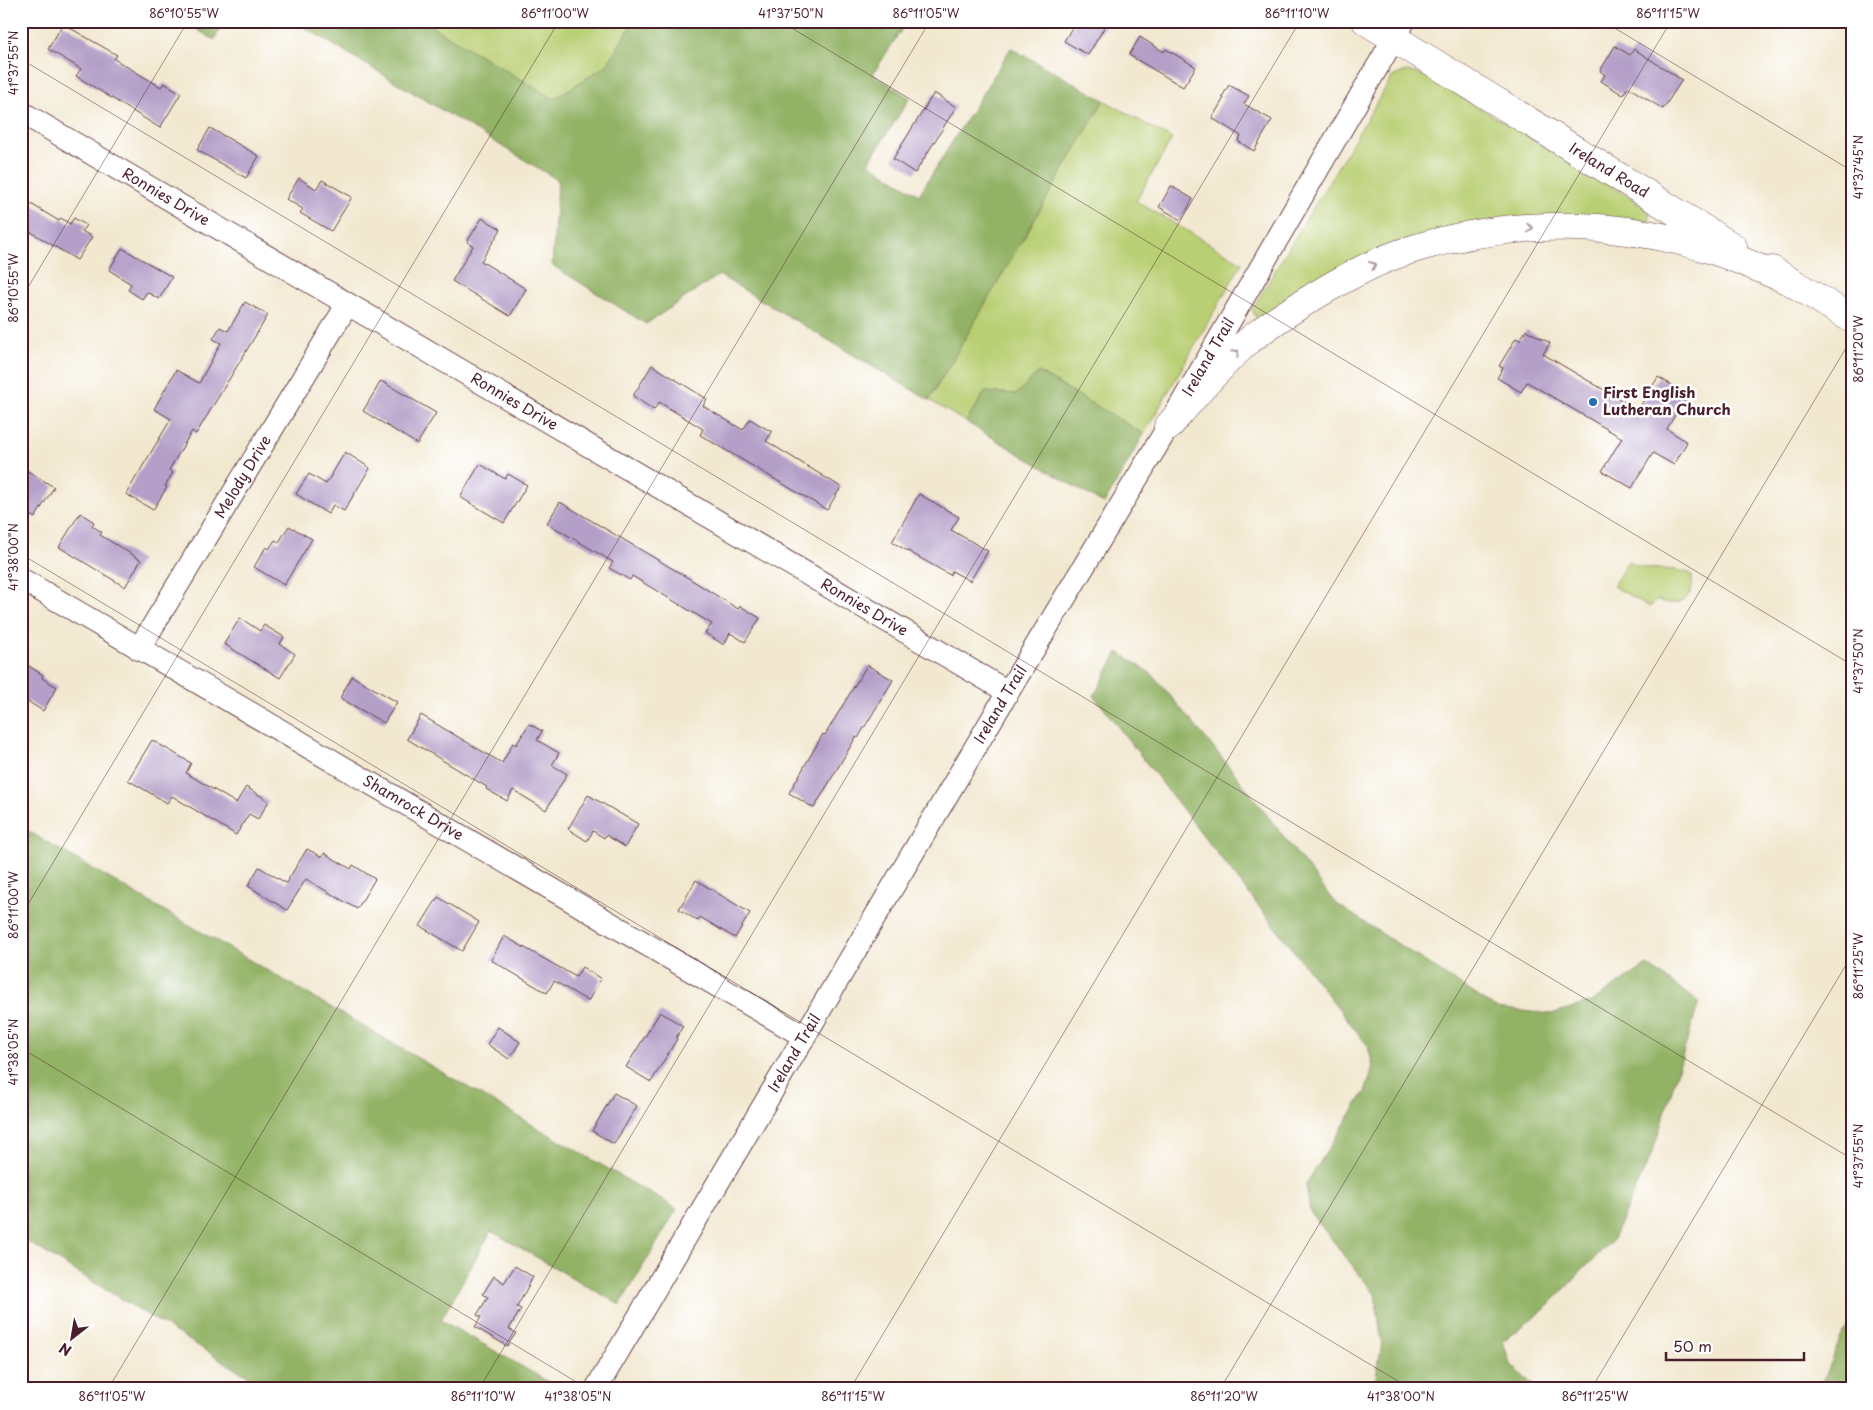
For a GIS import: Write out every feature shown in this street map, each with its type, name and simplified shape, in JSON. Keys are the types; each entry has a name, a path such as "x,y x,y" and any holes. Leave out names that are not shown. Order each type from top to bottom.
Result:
{"main road":[{"name":"Ireland Road","path":"1366,21 1399,30 1786,280 1852,319"},
{"path":"1168,427 1212,376 1246,344 1283,315 1327,288 1367,268 1400,254 1445,240 1521,228 1560,226 1605,228 1650,234 1706,248 1786,280"}],"street":[{"name":"Ireland Trail","path":"596,1389 806,1037 1008,692 1168,427 1399,30"},
{"name":"Ronnies Drive","path":"21,112 1008,692"},
{"name":"Melody Drive","path":"139,649 347,305"},
{"name":"Shamrock Drive","path":"21,579 806,1037"}],"green space":[{"path":"184,21 224,21 214,40"},
{"path":"294,21 422,21 554,99 607,65 634,21 907,21 873,74 910,98 868,163 919,195 1011,48 1104,100 929,400 719,275 646,324 552,265 558,180"},
{"path":"422,21 634,21 607,65 554,99"},
{"path":"1406,71 1426,76 1643,205 1649,213 1650,220 1645,224 1503,218 1258,322 1252,309 1392,77"},
{"path":"1104,100 1172,139 1136,201 1242,263 1144,434 1038,372 1017,394 985,392 966,422 929,400"},
{"path":"1038,372 1144,434 1104,504 966,422 985,392 1017,394"},
{"path":"1628,561 1643,567 1683,571 1691,574 1692,586 1689,595 1681,602 1675,603 1657,600 1650,607 1613,586"},
{"path":"1118,652 1152,674 1232,770 1335,903 1496,1008 1551,1014 1591,1002 1647,965 1699,1002 1653,1151 1613,1239 1545,1309 1503,1341 1510,1364 1538,1389 1374,1389 1382,1343 1375,1294 1310,1212 1306,1184 1366,1090 1373,1067 1368,1046 1094,696"},
{"path":"21,827 677,1209 620,1305 491,1231 441,1320 561,1389 379,1389 373,1385 371,1389 269,1389 21,1238"},
{"path":"1852,1322 1852,1389 1819,1389 1840,1339"}],"building":[{"path":"1076,21 1108,21 1088,55 1064,41"},
{"path":"63,24 117,55 114,59 161,87 164,83 181,93 160,128 76,76 81,69 48,49"},
{"path":"1140,37 1164,52 1166,49 1196,67 1183,87 1129,55"},
{"path":"1615,46 1630,55 1634,49 1682,80 1663,109 1628,87 1623,95 1601,81 1605,75 1600,71"},
{"path":"1229,85 1249,96 1244,104 1272,120 1254,151 1238,141 1241,136 1212,118 1224,98 1222,97"},
{"path":"934,93 956,107 915,173 893,159"},
{"path":"210,128 259,156 246,178 197,150"},
{"path":"299,178 316,189 322,180 352,197 331,231 300,213 303,209 286,199"},
{"path":"1171,186 1193,199 1181,220 1159,207"},
{"path":"21,198 59,221 61,218 70,224 74,218 86,225 82,231 92,237 77,260 21,226"},
{"path":"482,218 501,229 481,261 526,289 510,316 452,281 473,246 467,242"},
{"path":"122,248 172,277 159,299 147,292 142,299 128,290 131,284 109,270"},
{"path":"245,302 268,315 196,434 192,431 169,470 173,473 153,510 126,494 171,419 154,409 176,370 199,383 221,343 213,339 220,327 228,331"},
{"name":"First English Lutheran Church","path":"1526,330 1550,343 1543,354 1638,410 1658,377 1687,394 1667,429 1687,442 1674,465 1653,453 1632,488 1602,471 1622,438 1527,382 1521,392 1497,378 1503,368 1499,366 1516,338 1520,340"},
{"path":"652,365 707,399 703,406 743,430 750,419 772,432 766,441 841,487 827,510 700,435 703,429 659,402 654,410 633,396"},
{"path":"381,381 436,413 417,444 363,411"},
{"path":"345,452 370,468 344,511 333,505 328,514 296,494 309,474 326,484"},
{"path":"480,464 505,479 508,474 527,485 504,523 460,497"},
{"path":"21,467 54,487 35,518 21,510"},
{"path":"919,494 959,517 951,530 988,551 970,581 952,571 950,575 892,542"},
{"path":"560,502 738,609 740,606 760,618 745,642 730,633 724,645 705,633 712,624 632,576 630,580 609,568 613,562 547,523"},
{"path":"80,513 94,522 92,526 102,532 100,535 141,560 125,587 59,547"},
{"path":"289,526 312,539 284,585 254,567 266,547 269,549 275,540 279,542"},
{"path":"240,618 260,631 264,625 284,637 280,644 295,654 280,678 224,644"},
{"path":"21,661 43,675 42,678 57,687 43,711 21,697"},
{"path":"867,665 893,680 858,738 856,737 814,808 789,793 823,734 825,735"},
{"path":"352,676 397,702 384,723 340,698"},
{"path":"421,715 502,763 513,743 516,745 529,724 542,731 537,740 559,753 552,765 567,774 546,810 513,790 507,801 407,739"},
{"path":"152,740 191,763 186,773 236,803 246,787 269,801 258,819 249,814 236,835 172,796 167,803 128,780"},
{"path":"588,795 638,824 625,847 606,835 604,838 593,831 587,841 568,829"},
{"path":"307,849 322,857 324,853 351,869 353,865 375,879 357,909 306,879 287,910 248,886 259,867 286,883"},
{"path":"696,880 750,913 735,938 700,917 698,921 679,909"},
{"path":"438,897 479,922 462,951 420,926"},
{"path":"504,936 576,977 582,967 601,979 588,1001 554,981 547,993 491,960"},
{"path":"660,1012 683,1026 651,1082 626,1067"},
{"path":"498,1027 520,1042 509,1059 487,1044"},
{"path":"614,1093 637,1106 614,1144 592,1131"},
{"path":"515,1266 533,1277 517,1307 521,1309 509,1329 516,1333 507,1346 475,1327 481,1317 477,1315 488,1297 483,1294 494,1276 504,1283"}],"place":[{"name":"First English Lutheran Church","path":"1593,402"}]}
